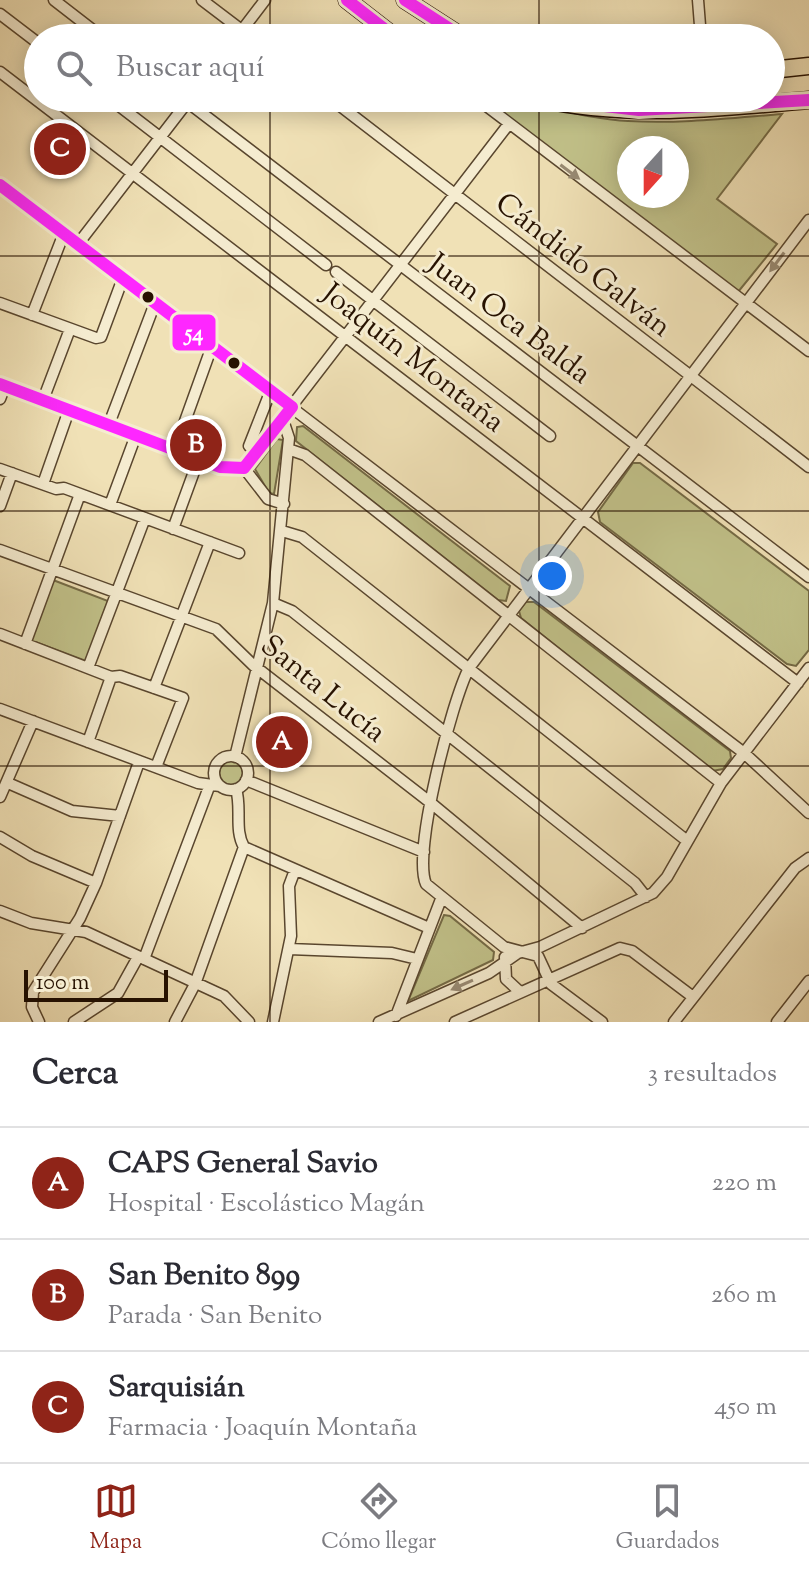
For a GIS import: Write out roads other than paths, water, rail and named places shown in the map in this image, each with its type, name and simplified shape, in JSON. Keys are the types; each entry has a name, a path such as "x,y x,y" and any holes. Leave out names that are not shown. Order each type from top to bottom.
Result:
{"main road":[{"path":"347,0 378,24"},
{"path":"405,0 442,24"},
{"path":"785,69 809,66"},
{"path":"785,102 809,100"}],"street":[{"path":"54,0 85,24"},
{"path":"202,0 228,24"},
{"path":"247,24 265,0"},
{"path":"698,0 700,24"},
{"path":"0,14 24,32"},
{"name":"Joaquín Montaña","path":"0,72 24,90"},
{"name":"Joaquín Montaña","path":"53,112 798,683"},
{"path":"127,112 326,265"},
{"path":"78,244 177,112"},
{"name":"Juan Oca Balda","path":"203,112 809,577"},
{"name":"Cándido Galván","path":"348,112 809,467"},
{"path":"493,112 809,351"},
{"path":"244,468 508,125"},
{"path":"0,203 3,187 744,753 809,813"},
{"path":"602,1022 548,980 538,956 526,950 504,947 441,899 423,878 431,803 446,735 469,668 581,516 809,220"},
{"path":"32,315 64,233"},
{"path":"336,272 550,436"},
{"path":"1,306 96,338 101,337 123,278"},
{"path":"109,424 155,303"},
{"path":"43,400 70,329"},
{"path":"175,449 212,346"},
{"path":"0,399 2,385 220,467 244,468 268,499 284,504"},
{"path":"249,446 271,390"},
{"path":"43,484 69,410"},
{"path":"235,757 273,603 289,433 283,420"},
{"path":"110,505 136,435"},
{"path":"288,449 305,455 721,783"},
{"path":"173,529 199,458"},
{"path":"0,469 80,494 239,553"},
{"path":"0,506 12,473"},
{"path":"25,644 80,494"},
{"path":"88,668 145,518"},
{"path":"282,531 302,537 686,840"},
{"path":"154,688 210,542"},
{"name":"Santa Lucía","path":"0,550 216,629 259,669 431,803 582,928"},
{"path":"273,603 292,611 635,883 646,897"},
{"path":"0,634 111,677 120,676 183,698 156,767"},
{"path":"379,1022 395,1018 489,973 505,960 646,897 664,882 721,783 809,668"},
{"path":"88,742 111,677"},
{"path":"0,709 139,762 209,785 236,789"},
{"path":"33,721 3,790 72,811 120,816"},
{"path":"74,1022 118,993 141,958 215,766 222,758 235,757 246,766 246,780 236,789"},
{"path":"39,1022 32,1007 33,992 73,929 96,883 139,762"},
{"path":"209,785 215,766"},
{"path":"246,780 424,852"},
{"path":"175,1022 195,984 244,847 239,835 240,805 236,789"},
{"path":"0,837 32,856 96,883"},
{"path":"244,847 429,928"},
{"path":"674,1022 795,868 809,858"},
{"path":"273,1022 289,949 289,886 295,870"},
{"path":"395,1018 441,899"},
{"path":"0,924 4,912 31,923 73,929 224,996 249,1022"},
{"path":"504,947 506,979 520,992"},
{"path":"455,1022 620,948 632,951 693,997"},
{"path":"289,949 392,953 417,959"},
{"path":"777,1022 809,981"}],"place":[{"name":"Sarquisián","path":"60,149"},
{"name":"San Benito 899","path":"196,445"},
{"name":"CAPS General Savio","path":"282,742"}]}
